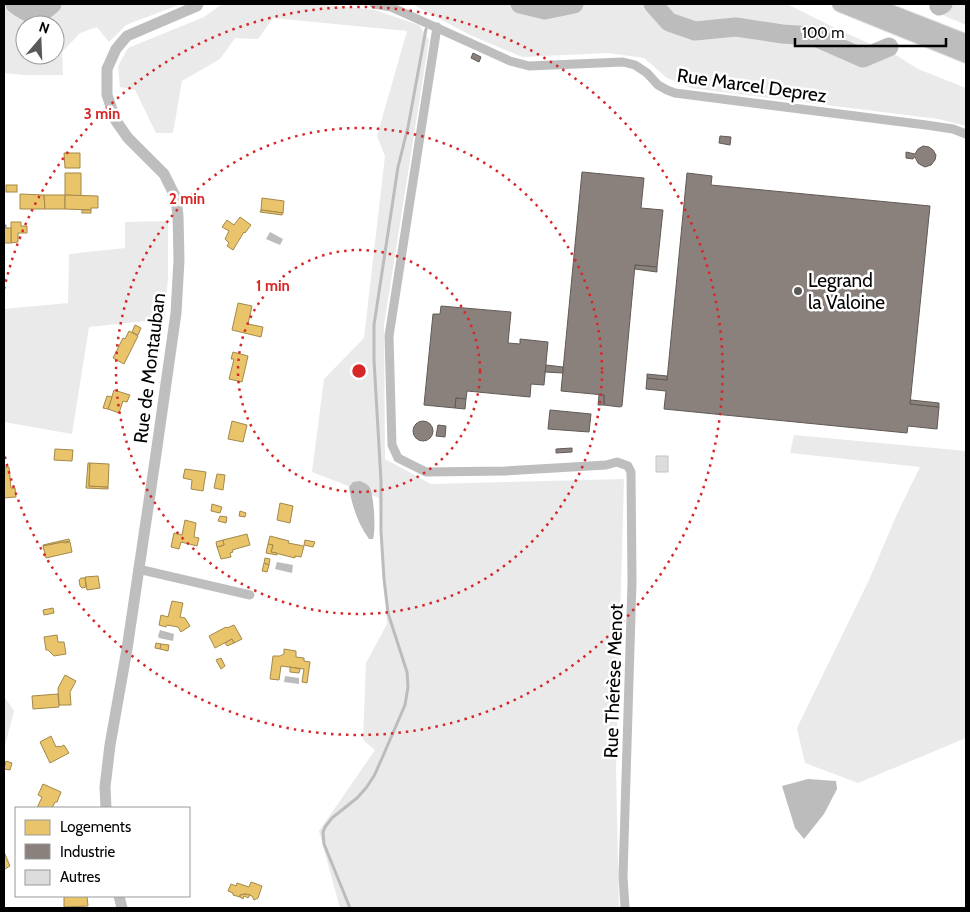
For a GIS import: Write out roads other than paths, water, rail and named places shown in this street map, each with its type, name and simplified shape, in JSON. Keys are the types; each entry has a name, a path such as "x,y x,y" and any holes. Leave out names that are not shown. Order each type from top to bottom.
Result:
{"main road":[{"path":"840,4 966,54"},
{"path":"869,4 966,42"}],"street":[{"name":"Rue de Montauban","path":"106,807 105,787 110,745 127,649 176,313 179,260 176,198 164,174 128,138 116,121 107,95 107,69 116,49 127,36 198,4"},
{"name":"Rue Marcel Deprez","path":"374,4 391,7 510,61 529,66 623,62 635,65 658,85 675,93 926,125 966,134"},
{"name":"Rue Thérèse Menot","path":"437,27 390,336 392,446 398,458 426,472 505,471 617,462 628,466 631,472 632,582 623,876 625,908"},
{"path":"138,569 250,595"}],"waterway":[{"path":"15,4 29,13 38,13 52,4"},
{"path":"520,4 545,10 574,4"},
{"path":"653,4 669,22 695,31 736,27 782,34 813,36 863,58 889,47"},
{"path":"939,6 943,4"},
{"path":"350,908 324,844 323,832 332,818 357,798 374,776 405,705 408,687 407,672 388,613 384,579 374,325 398,167 408,127 426,29"}],"place":[{"name":"Legrand la Valoine","path":"798,291"}]}
